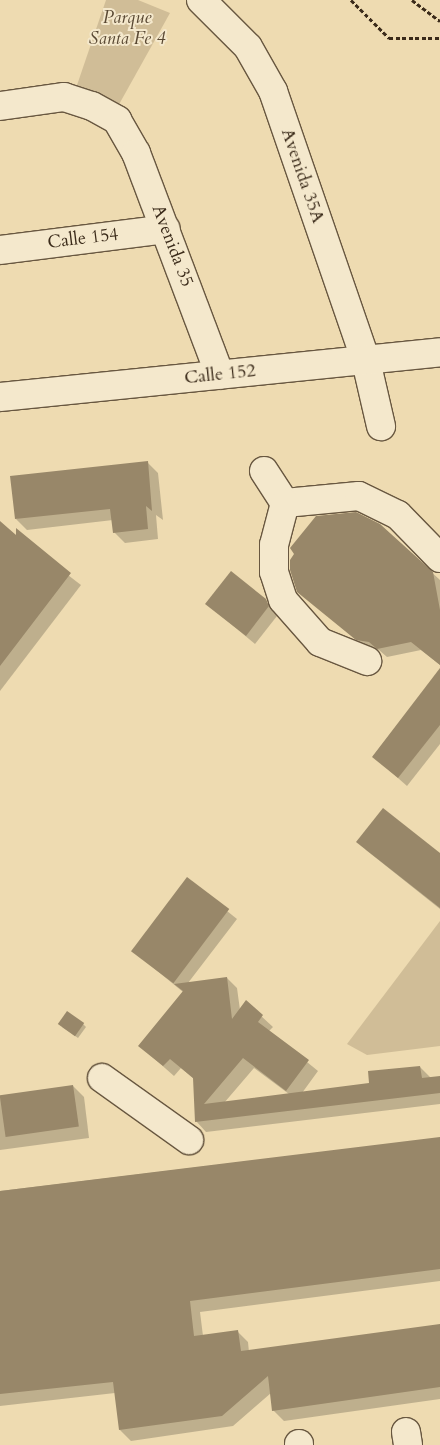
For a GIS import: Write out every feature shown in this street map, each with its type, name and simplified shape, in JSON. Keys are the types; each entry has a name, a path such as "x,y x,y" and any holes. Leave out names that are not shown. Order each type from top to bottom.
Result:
{"street":[{"name":"Avenida 35A","path":"206,3 248,47 273,92 366,360 381,426"},
{"name":"Avenida 35","path":"0,106 64,97 92,106 117,120 136,153 220,375"},
{"name":"Calle 154","path":"0,250 166,229"},
{"name":"Calle 152","path":"0,397 440,352"},
{"path":"264,471 285,503 274,545 274,572 283,600 320,642 367,661"},
{"path":"285,503 359,496 398,515 440,558"},
{"path":"102,1078 189,1140"}],"path":[{"path":"351,0 389,38 440,38"},
{"path":"412,0 440,21"}],"green space":[{"name":"Parque Santa Fe 4","path":"106,0 138,0 170,13 117,108 75,91"},
{"path":"440,921 440,1046 367,1055 347,1044"}],"building":[{"path":"148,461 152,511 146,506 148,529 113,533 110,509 15,519 10,476"},
{"path":"356,512 380,524 433,572 440,610 440,665 411,642 377,649 369,642 356,640 297,592 290,570 290,560 294,554 290,548 316,516"},
{"path":"0,521 16,535 16,528 71,573 0,666"},
{"path":"231,571 266,599 269,606 246,636 205,604"},
{"path":"440,668 440,725 398,778 372,757"},
{"path":"383,808 440,853 440,908 356,842"},
{"path":"187,877 229,909 173,983 131,951"},
{"path":"227,977 232,1019 246,1000 263,1015 258,1022 309,1060 286,1091 243,1058 204,1104 369,1083 368,1071 420,1066 422,1078 440,1076 440,1093 195,1122 193,1078 170,1059 163,1066 138,1046 183,991 174,984"},
{"path":"67,1011 84,1023 75,1036 58,1024"},
{"path":"73,1085 79,1127 6,1137 0,1095"},
{"path":"440,1137 440,1269 190,1301 194,1336 238,1330 241,1351 440,1324 440,1387 272,1411 268,1376 222,1416 119,1430 113,1382 0,1394 0,1191"}]}
